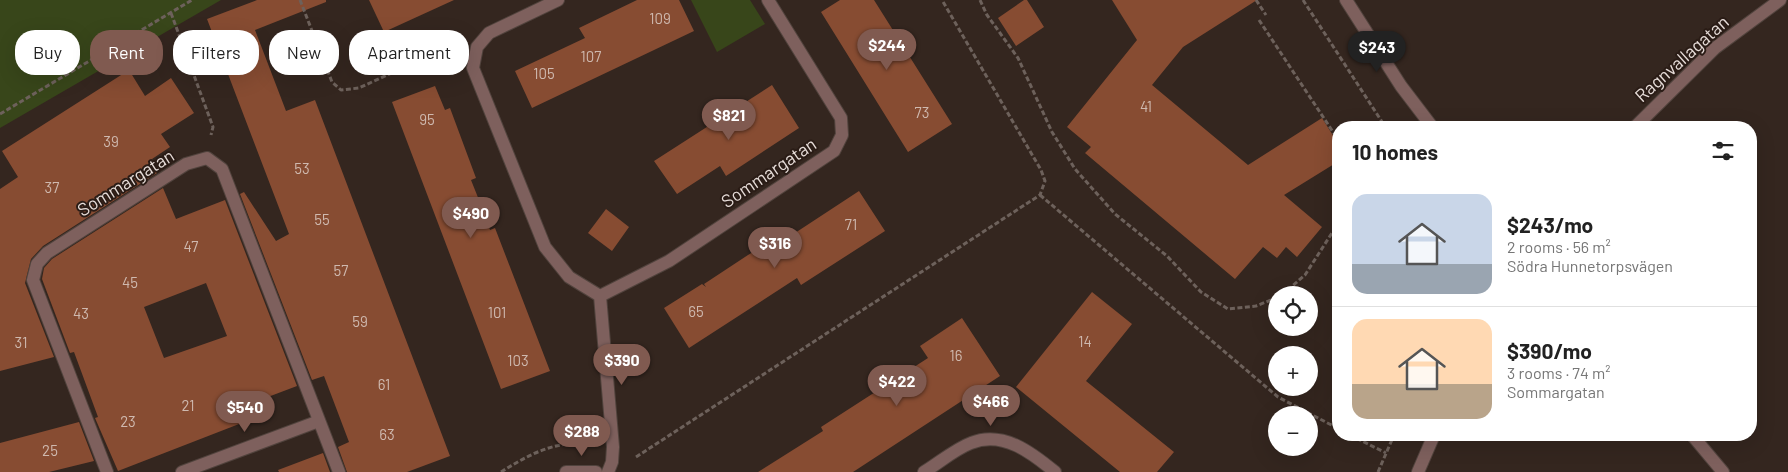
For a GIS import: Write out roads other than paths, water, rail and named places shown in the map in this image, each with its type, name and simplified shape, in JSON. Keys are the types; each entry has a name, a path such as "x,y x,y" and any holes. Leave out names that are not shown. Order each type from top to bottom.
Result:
{"street":[{"path":"558,0 490,33 477,47 473,68 545,247 568,277 600,296 613,447 612,462 608,472"},
{"name":"Sommargatan","path":"600,296 668,261 834,151 842,135 841,118 768,0"},
{"path":"1346,0 1401,86 1428,121"},
{"name":"Ragnvallagatan","path":"1641,121 1715,48 1780,0"},
{"name":"Sommargatan","path":"107,472 33,280 37,264 47,253 186,164 207,158 222,169 319,421"},
{"path":"182,472 319,421 339,472"},
{"path":"924,472 972,442 998,440 1027,449 1055,472"},
{"path":"1418,472 1431,441"},
{"path":"1697,441 1723,472"},
{"path":"566,472 596,472"}]}
